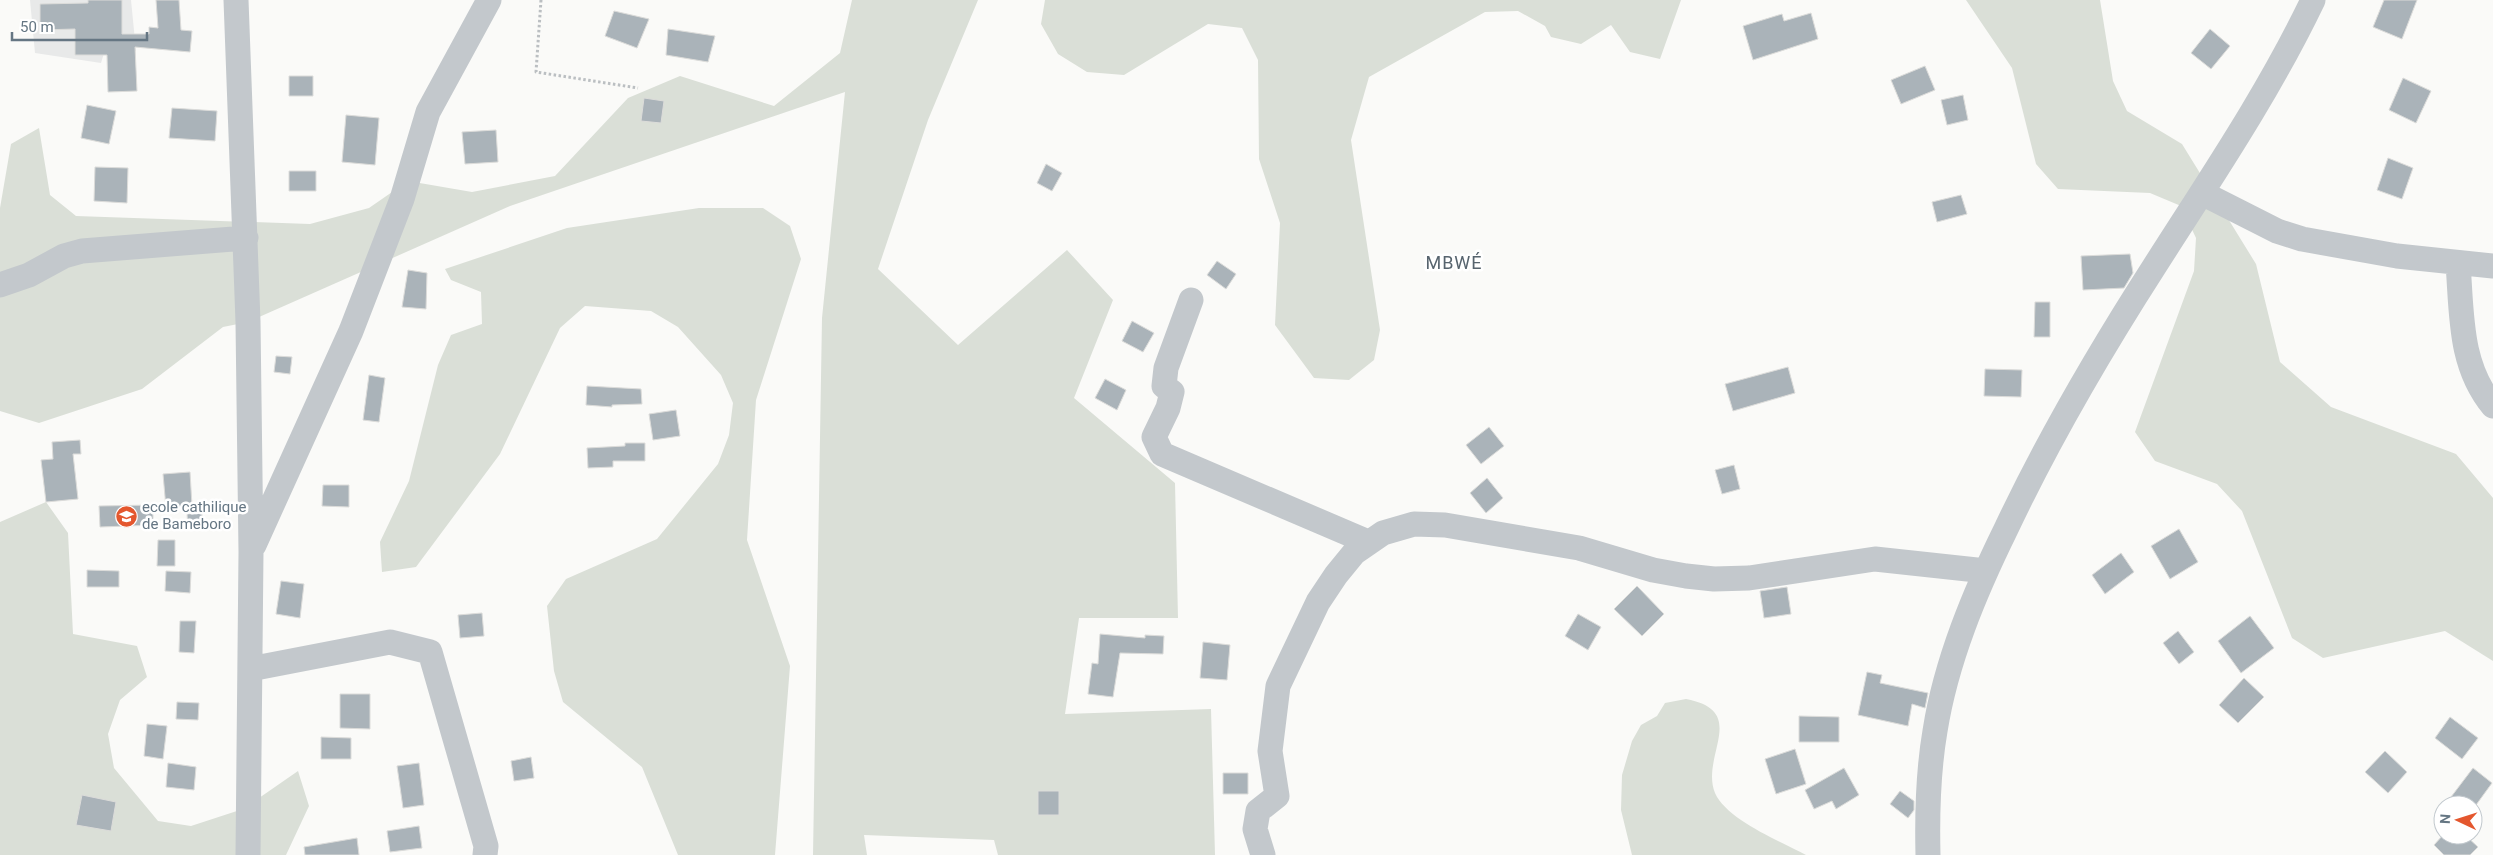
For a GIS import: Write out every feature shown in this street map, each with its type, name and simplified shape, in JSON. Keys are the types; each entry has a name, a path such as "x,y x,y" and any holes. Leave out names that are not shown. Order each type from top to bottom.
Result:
{"street":[{"path":"236,0 238,97 246,238 250,552 248,855"},
{"path":"250,552 351,331 402,199 428,112 489,0"},
{"path":"1928,855 1927,816 1935,730 1945,684 1986,571 2020,500 2078,390 2270,84 2313,0"},
{"path":"2202,193 2277,231 2302,238 2397,256 2458,264 2493,266"},
{"path":"0,285 29,275 64,256 82,251 246,238"},
{"path":"2458,264 2466,357 2473,377 2493,406"},
{"path":"1192,300 1166,368 1164,386 1172,392 1168,408 1154,437 1162,454 1368,542"},
{"path":"1263,855 1255,829 1258,811 1278,796 1270,750 1278,686 1318,602 1354,553 1383,533 1414,524 1445,525 1579,548 1653,570 1686,576 1749,578 1875,559 1986,571"},
{"path":"250,669 390,642 430,652 483,837 486,855"}],"path":[{"path":"541,0 536,72 638,88"}],"shaded area":[{"path":"30,0 131,0 136,51 104,53 101,63 35,53"},
{"path":"852,0 978,0 928,120 878,269 958,345 1067,250 1113,300 1074,398 1175,483 1178,618 1079,618 1065,714 1211,709 1215,855 998,855 994,840 864,835 867,855 813,855 822,318 845,92 510,206 248,322 223,327 142,389 39,423 0,411 0,208 11,144 39,128 50,195 76,216 310,224 369,208 408,181 472,192 555,176 628,98 680,76 774,106 840,53"},
{"path":"1045,0 1681,0 1660,59 1630,52 1611,25 1581,44 1551,37 1545,26 1518,11 1485,12 1369,77 1351,140 1380,330 1374,360 1349,380 1314,378 1275,325 1280,223 1259,159 1258,60 1242,28 1208,24 1124,75 1087,72 1058,54 1041,24"},
{"path":"1966,0 2100,0 2113,81 2127,111 2182,144 2256,264 2280,362 2331,407 2456,454 2493,498 2493,661 2445,631 2323,658 2292,638 2242,511 2217,484 2155,461 2135,432 2194,271 2196,238 2181,206 2150,193 2058,189 2036,164 2012,68"},
{"path":"699,208 763,208 790,226 801,259 756,400 747,540 790,666 775,855 678,855 642,767 563,702 554,671 547,606 566,579 657,539 718,464 729,435 733,403 721,375 678,327 651,311 585,306 560,328 500,454 416,567 382,572 380,542 409,481 438,365 451,335 482,324 481,292 451,280 445,269 567,228"},
{"path":"46,502 68,533 73,634 137,646 147,677 120,700 108,734 114,768 158,821 191,826 243,809 298,771 309,806 286,855 0,855 0,522"},
{"path":"1686,699 1705,705 1715,714 1719,724 1719,737 1712,779 1715,793 1721,803 1742,821 1755,829 1806,855 1632,855 1621,810 1622,775 1632,741 1641,725 1657,716 1665,703"}],"building":[{"path":"88,0 122,0 122,34 149,34 149,27 158,28 156,0 179,0 181,30 192,31 190,52 135,47 137,91 108,92 107,55 75,55 75,29 40,30 40,4 88,3"},
{"path":"2384,0 2417,0 2402,39 2373,27"},
{"path":"614,11 649,19 637,48 605,36"},
{"path":"1811,13 1818,39 1753,60 1743,26 1782,14 1784,21"},
{"path":"668,29 715,36 708,62 666,55"},
{"path":"2210,29 2230,46 2211,69 2191,53"},
{"path":"1925,66 1935,90 1901,104 1891,80"},
{"path":"289,76 313,76 313,96 289,96"},
{"path":"2403,78 2431,91 2416,123 2389,110"},
{"path":"1963,95 1968,120 1947,125 1941,100"},
{"path":"644,98 664,101 661,123 641,121"},
{"path":"87,105 116,111 109,144 81,138"},
{"path":"172,108 217,111 215,141 169,138"},
{"path":"346,115 379,118 375,165 342,162"},
{"path":"496,130 498,162 465,164 462,132"},
{"path":"2388,158 2413,168 2402,199 2377,190"},
{"path":"1046,164 1062,173 1052,191 1037,183"},
{"path":"95,167 128,168 127,203 94,201"},
{"path":"289,171 316,171 316,191 289,191"},
{"path":"1961,195 1967,214 1937,222 1932,202"},
{"path":"2130,254 2133,273 2124,288 2083,290 2081,256"},
{"path":"1217,261 1236,274 1226,289 1207,275"},
{"path":"408,270 427,273 426,309 402,307"},
{"path":"2035,302 2050,302 2050,337 2034,337"},
{"path":"1132,321 1154,333 1143,352 1122,341"},
{"path":"276,356 292,357 290,374 274,372"},
{"path":"1788,367 1795,393 1733,411 1725,384"},
{"path":"1985,369 2022,370 2021,397 1984,396"},
{"path":"369,375 385,378 379,422 363,420"},
{"path":"1105,379 1126,390 1117,410 1095,398"},
{"path":"587,386 641,389 642,404 612,405 612,407 586,405"},
{"path":"676,410 680,436 653,440 649,414"},
{"path":"1489,427 1504,446 1481,464 1466,445"},
{"path":"80,440 81,454 73,454 78,499 46,502 41,460 53,459 52,442"},
{"path":"625,443 645,443 645,461 613,461 613,467 588,468 587,448 625,446"},
{"path":"1734,465 1740,489 1722,494 1715,470"},
{"path":"190,472 192,506 166,508 163,474"},
{"path":"1487,478 1503,498 1486,513 1470,493"},
{"path":"323,485 349,485 349,507 322,506"},
{"name":"ecole cathilique de Bameboro","path":"153,505 153,525 100,527 99,506"},
{"path":"202,513 204,528 188,529 187,514"},
{"path":"2179,529 2198,562 2170,579 2151,546"},
{"path":"158,540 175,540 175,566 157,566"},
{"path":"2121,553 2134,572 2105,594 2092,575"},
{"path":"87,570 119,571 119,587 87,587"},
{"path":"166,571 191,572 190,593 165,591"},
{"path":"281,581 304,584 300,618 276,614"},
{"path":"1637,586 1664,614 1642,636 1614,609"},
{"path":"1787,587 1791,614 1764,618 1760,591"},
{"path":"482,613 484,636 460,638 458,615"},
{"path":"1578,614 1601,627 1588,650 1565,636"},
{"path":"2250,616 2274,648 2241,673 2218,641"},
{"path":"180,621 196,621 194,653 179,652"},
{"path":"2178,631 2194,652 2179,664 2163,643"},
{"path":"1100,634 1145,638 1145,635 1164,636 1163,654 1120,653 1113,697 1088,694 1092,663 1098,664"},
{"path":"1203,642 1230,645 1227,680 1200,678"},
{"path":"1867,672 1882,675 1880,683 1928,693 1925,708 1912,704 1908,726 1858,715"},
{"path":"2244,678 2264,697 2238,723 2219,705"},
{"path":"340,694 370,694 370,729 340,728"},
{"path":"177,702 199,703 198,720 176,719"},
{"path":"1799,716 1839,717 1839,742 1799,742"},
{"path":"2450,717 2478,738 2462,759 2435,738"},
{"path":"147,724 167,726 163,759 144,756"},
{"path":"321,737 351,738 351,759 321,759"},
{"path":"1795,749 1806,784 1776,794 1765,759"},
{"path":"2385,751 2407,772 2388,793 2365,772"},
{"path":"531,757 534,778 514,781 511,761"},
{"path":"168,763 196,767 194,790 166,787"},
{"path":"419,763 424,805 403,808 397,766"},
{"path":"1844,768 1859,795 1836,809 1832,801 1814,809 1805,790"},
{"path":"2473,768 2492,783 2483,795 2453,795"},
{"path":"1223,773 1248,773 1248,794 1223,794"},
{"path":"1038,791 1059,791 1059,815 1038,815"},
{"path":"1900,791 1914,801 1914,810 1908,818 1890,804"},
{"path":"82,795 116,802 111,831 76,825"},
{"path":"419,826 422,848 390,852 387,831"},
{"path":"357,838 359,855 305,855 304,847"},
{"path":"2434,845 2476,845 2478,847 2470,855 2444,855"}],"place":[{"name":"ecole cathilique de Bameboro","path":"126,516"}],"district":[{"name":"MBWÉ","path":"1454,262"}]}
